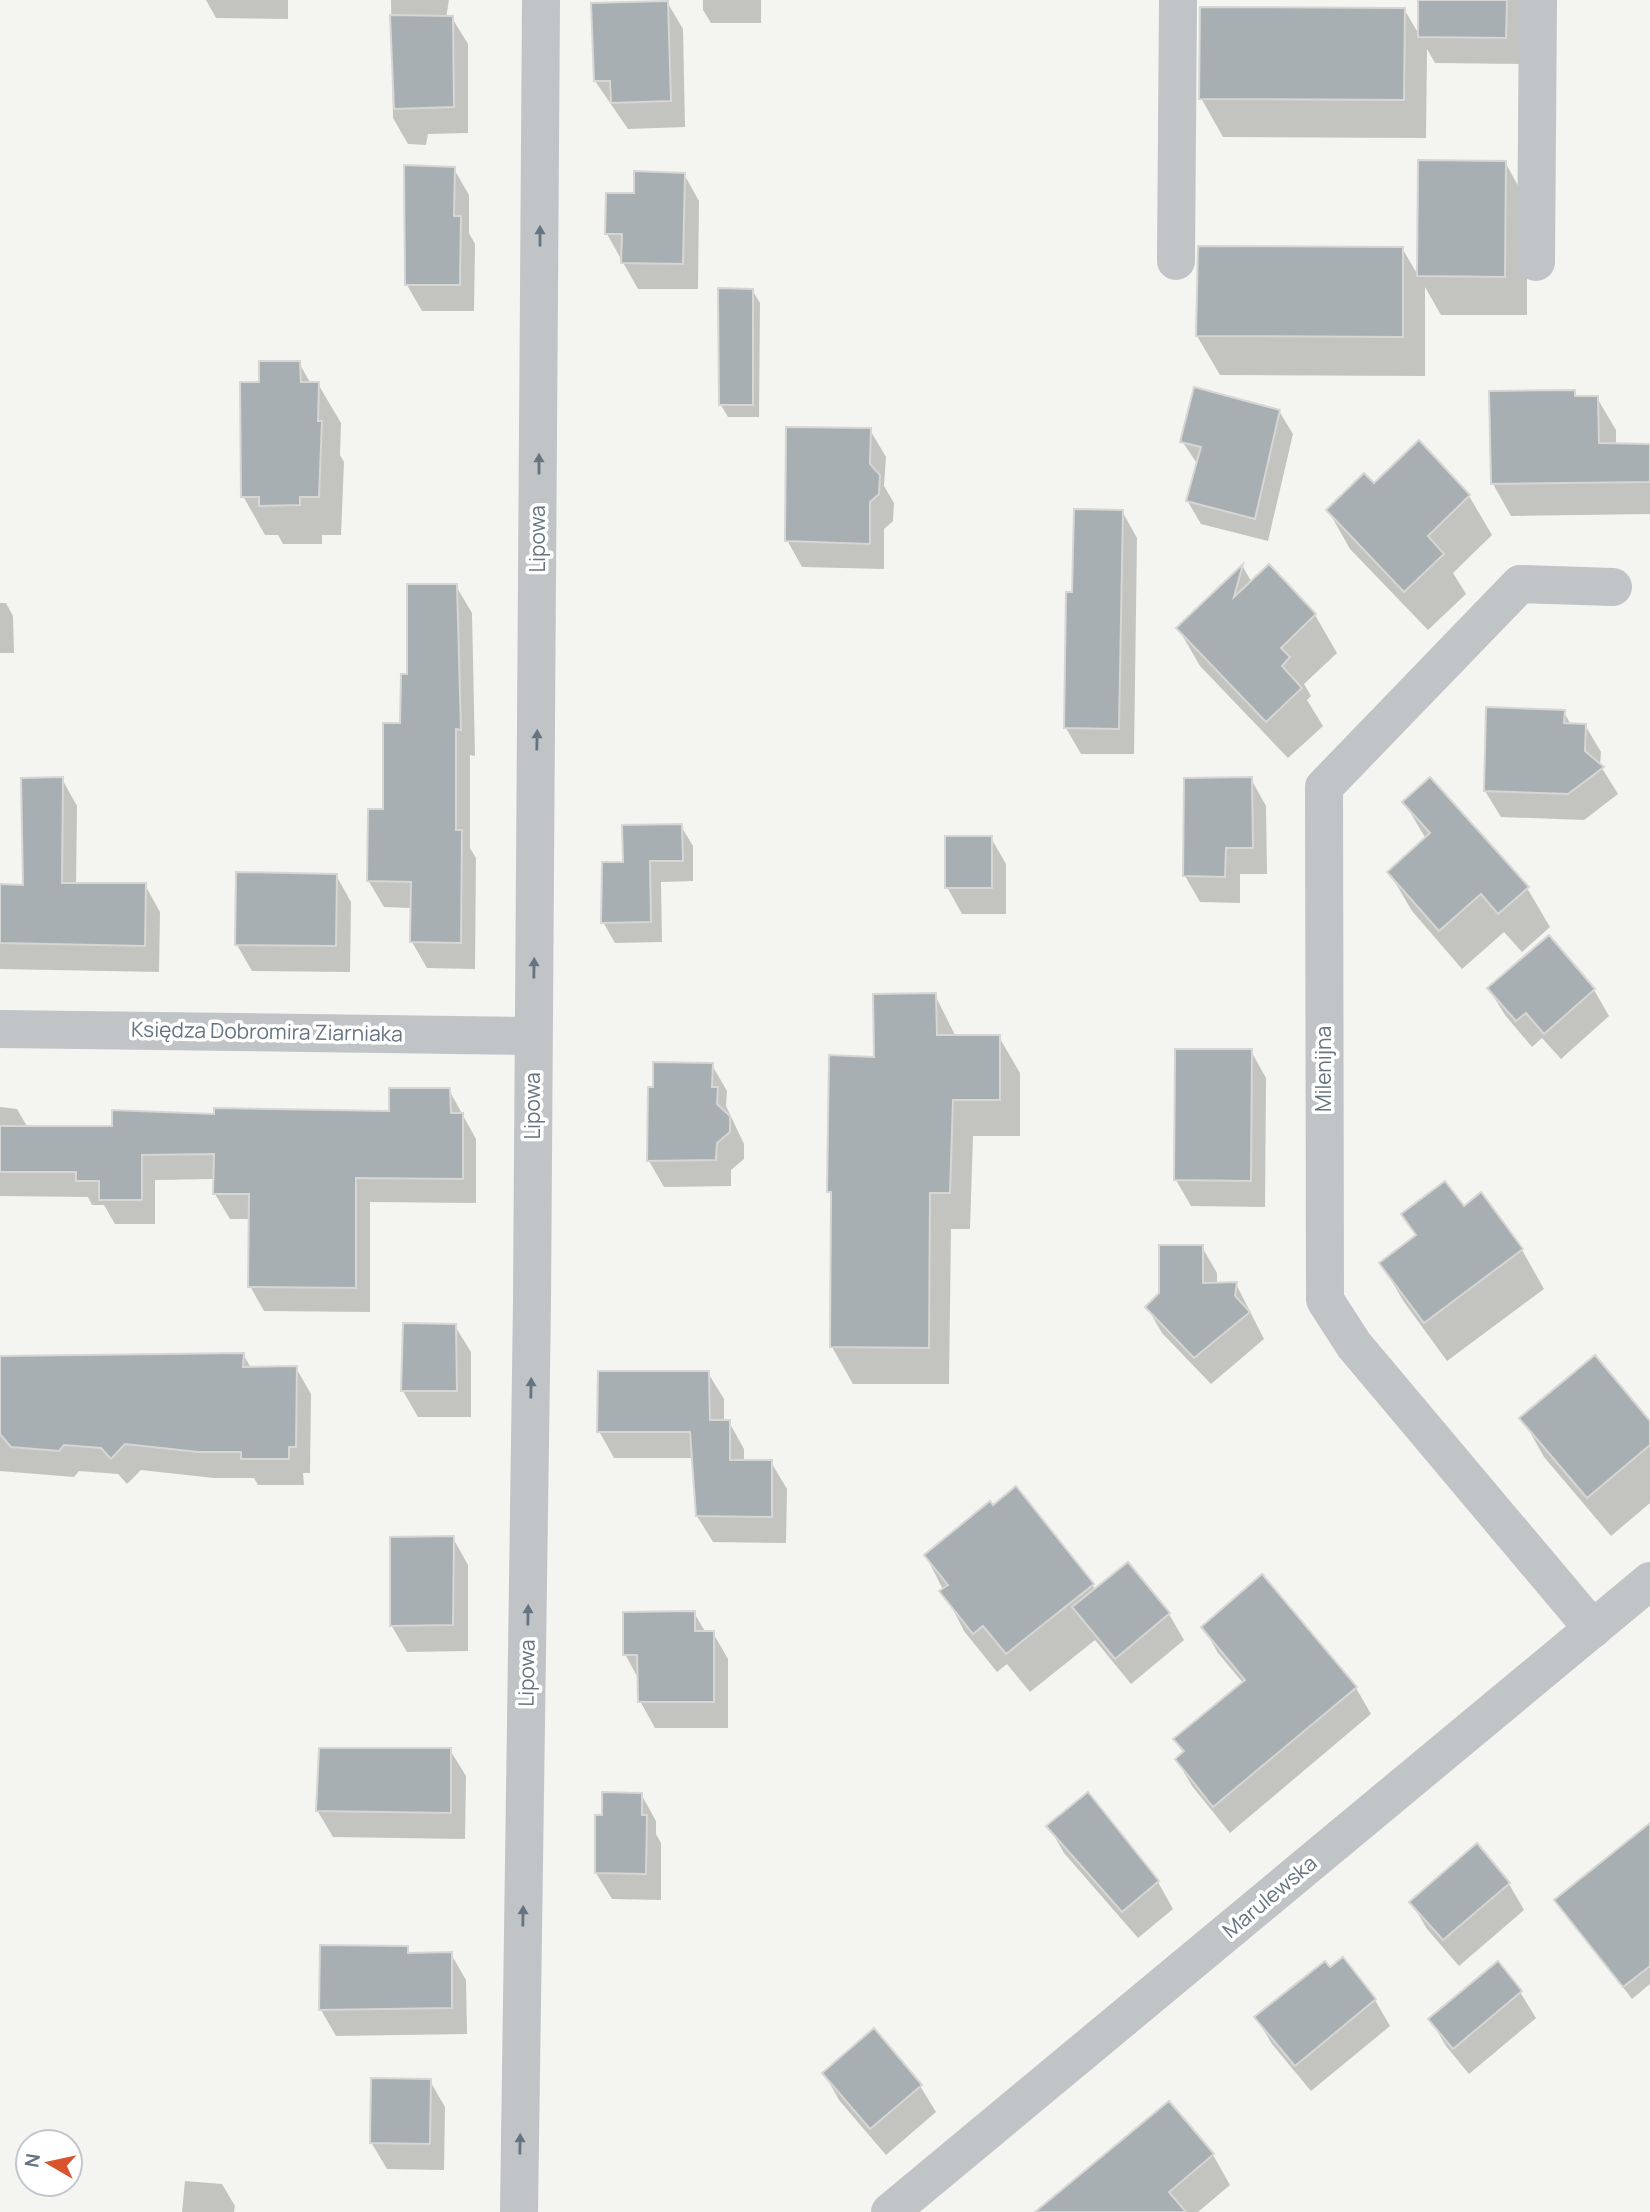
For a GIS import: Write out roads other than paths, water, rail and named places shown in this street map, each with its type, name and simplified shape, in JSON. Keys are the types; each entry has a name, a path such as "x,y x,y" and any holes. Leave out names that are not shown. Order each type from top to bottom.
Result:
{"street":[{"name":"Lipowa","path":"519,2212 532,1302 541,0"},
{"path":"1176,261 1178,0"},
{"path":"1536,262 1538,0"},
{"name":"Milenijna","path":"1593,1629 1354,1345 1325,1300 1324,787 1520,584 1613,587"},
{"name":"Księdza Dobromira Ziarniaka","path":"0,1029 533,1036"},
{"name":"Marulewska","path":"890,2212 1650,1581"}]}
